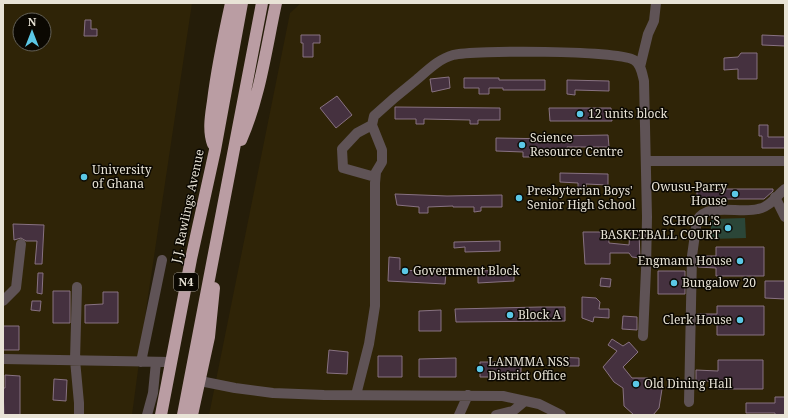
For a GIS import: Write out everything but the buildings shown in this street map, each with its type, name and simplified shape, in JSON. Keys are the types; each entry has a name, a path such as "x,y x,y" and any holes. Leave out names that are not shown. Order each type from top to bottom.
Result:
{"highway":[{"path":"215,150 212,141 211,120 215,84 231,3"},
{"name":"J.J. Rawlings Avenue","path":"161,415 191,258 215,150 242,3"},
{"name":"N4","path":"182,415 262,3"},
{"path":"234,147 240,140 245,130 257,94 276,3"},
{"path":"192,415 209,337 214,295 212,265"}],"street":[{"path":"640,67 646,41 654,21 656,3"},
{"path":"356,395 369,344 375,306 375,177 376,172 382,162 382,150 372,125 374,116 437,63 452,56 470,53 612,54 635,60 640,67 644,81 646,161 646,263 643,336"},
{"path":"372,125 357,133 342,149 343,168 375,177"},
{"path":"646,161 785,161"},
{"path":"689,402 692,256 697,220 700,215 706,211 743,211 759,209 769,205 775,197 785,189"},
{"path":"775,197 785,217"},
{"path":"3,301 16,288 21,244"},
{"path":"141,362 162,260"},
{"path":"77,287 75,360 79,415"},
{"path":"3,359 171,362"},
{"path":"147,415 153,393 156,362"},
{"path":"200,381 235,388 273,393 324,395 503,396 539,404 561,415"},
{"path":"459,415 468,395"},
{"path":"496,415 513,411 525,401"}],"shaded area":[{"name":"University of Ghana","path":"3,3 192,3 146,310 132,415 3,415"},
{"name":"Presbyterian Boys' Senior High School","path":"301,3 785,3 785,415 209,415 290,13"}],"green space":[{"name":"SCHOOL'S BASKETBALL COURT","path":"745,218 746,238 711,239 711,219"}],"place":[{"name":"12 units block","path":"580,114"},
{"name":"Science Resource Centre","path":"522,145"},
{"name":"University of Ghana","path":"84,177"},
{"name":"Owusu-Parry House","path":"735,194"},
{"name":"Presbyterian Boys' Senior High School","path":"519,198"},
{"name":"SCHOOL'S BASKETBALL COURT","path":"728,228"},
{"name":"Engmann House","path":"740,261"},
{"name":"Government Block","path":"405,271"},
{"name":"Bungalow 20","path":"674,283"},
{"name":"Block A","path":"510,315"},
{"name":"Clerk House","path":"740,320"},
{"name":"LANMMA NSS District Office","path":"480,369"},
{"name":"Old Dining Hall","path":"636,384"}]}
